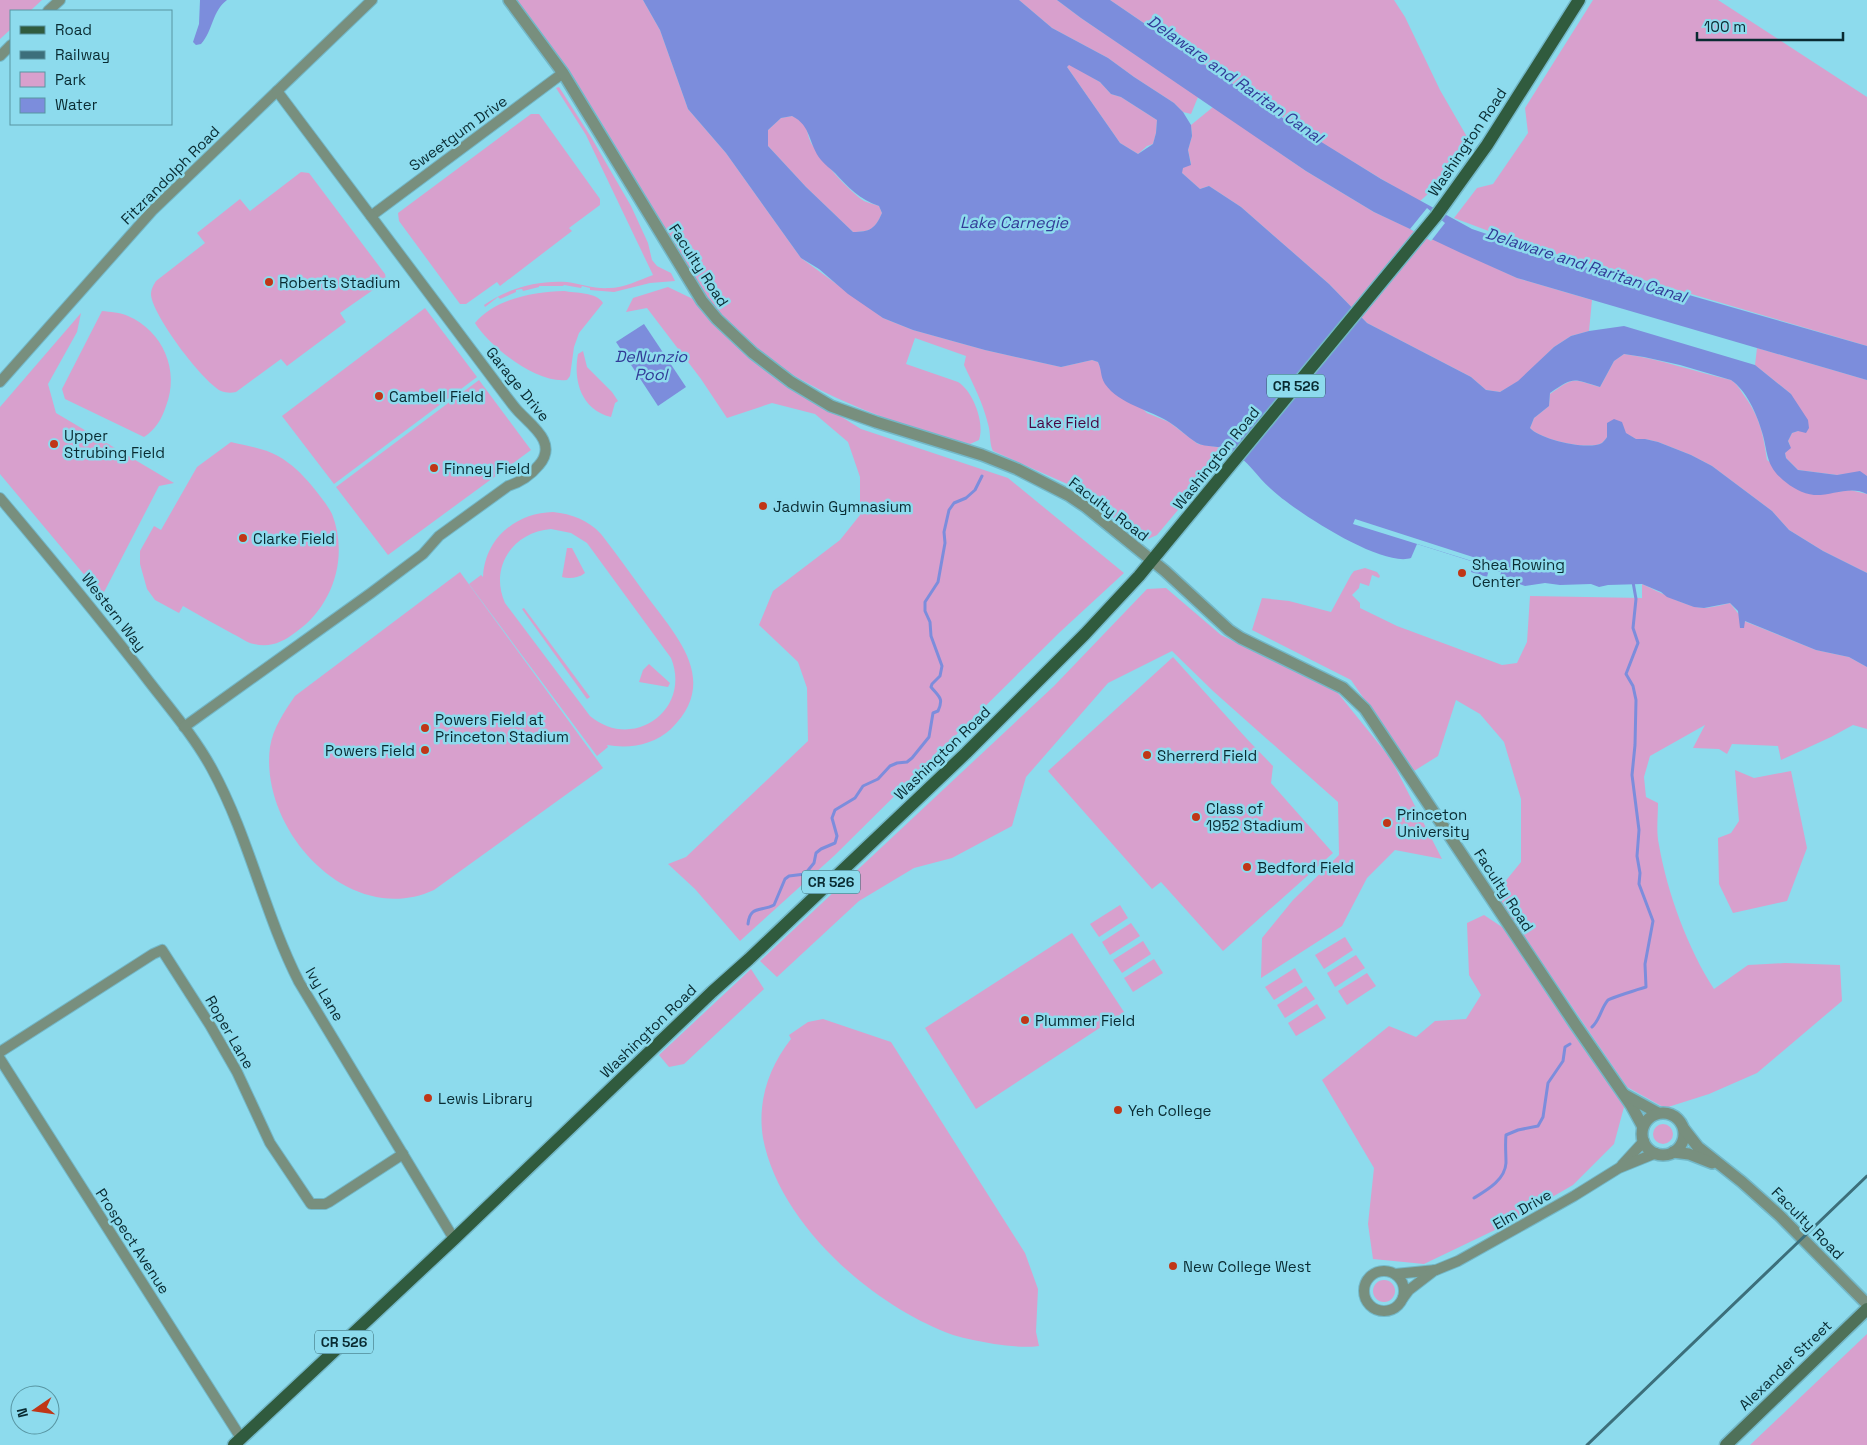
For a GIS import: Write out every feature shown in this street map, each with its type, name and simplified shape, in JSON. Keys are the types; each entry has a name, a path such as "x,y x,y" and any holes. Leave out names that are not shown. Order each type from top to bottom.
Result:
{"main road":[{"name":"Washington Road","path":"238,1442 966,753 1085,634 1152,561 1436,216 1487,145 1579,0"},
{"name":"Alexander Street","path":"1726,1445 1867,1309"}],"street":[{"path":"49,10 60,0"},
{"name":"Fitzrandolph Road","path":"0,382 152,211 372,0"},
{"name":"Faculty Road","path":"508,0 563,74 702,301 733,335 767,365 804,391 845,412 982,455 1044,482 1068,495 1086,507 1152,561 1229,630 1343,688 1365,709 1585,1039 1624,1094 1643,1127"},
{"path":"0,56 10,46"},
{"name":"Sweetgum Drive","path":"371,216 563,74"},
{"name":"Garage Drive","path":"184,728 423,554 439,536 508,486 520,482 531,474 543,460 545,444 536,428 518,412 277,91"},
{"name":"Western Way","path":"0,498 78,590 200,748"},
{"name":"Ivy Lane","path":"200,748 240,827 287,958 309,999 454,1239"},
{"name":"Roper Lane","path":"0,1052 162,950 210,1024 228,1056 270,1143 310,1204 325,1204 329,1202 403,1154"},
{"name":"Prospect Avenue","path":"0,1060 238,1442"},
{"name":"Faculty Road","path":"1624,1094 1658,1113"},
{"path":"1658,1113 1674,1116 1684,1129 1682,1143 1673,1152 1667,1154 1656,1153 1644,1141 1643,1127 1646,1121 1658,1113"},
{"name":"Faculty Road","path":"1684,1129 1698,1147 1749,1187 1780,1216 1867,1304"},
{"name":"Elm Drive","path":"1620,1168 1644,1141"},
{"name":"Faculty Road","path":"1673,1152 1689,1154 1723,1168"},
{"name":"Elm Drive","path":"1403,1298 1409,1290 1436,1270 1483,1249 1620,1168 1656,1153"},
{"name":"Elm Drive","path":"1395,1274 1436,1270"},
{"path":"1382,1271 1395,1274 1402,1283 1404,1290 1403,1298 1396,1307 1384,1311 1372,1307 1365,1297 1365,1286 1370,1277 1382,1271"}],"green space":[{"path":"0,0 42,0 31,10 10,10 10,30 0,39"},
{"name":"Lake Field","path":"515,0 643,0 660,30 688,109 726,153 801,258 883,318 913,330 985,350 1061,367 1092,360 1098,362 1100,367 1147,413 1169,422 1198,444 1229,449 1157,535 1148,539 1141,536 1139,539 1074,487 993,451 989,427 983,409 964,365 966,356 915,338 906,364 958,382 968,392 976,408 980,425 979,440 970,444 872,413 809,384 779,366 751,346 726,323 705,296 595,112"},
{"path":"1019,0 1057,0 1198,97 1191,114 1183,112 1174,103 1108,58 1052,28"},
{"path":"1110,0 1394,0 1405,17 1440,90 1470,142 1452,173 1420,201 1301,129"},
{"path":"1593,0 1718,0 1867,97 1867,346 1526,245 1454,218 1477,188 1493,184 1528,133 1525,108"},
{"path":"1069,64 1100,82 1111,94 1121,97 1157,120 1153,144 1147,146 1138,154 1120,143 1067,67"},
{"path":"559,87 631,206 648,243 652,260 657,266 671,273 675,281 650,283 614,292 590,290 590,288 582,286 581,288 564,285 539,286 523,291 522,289 516,290 516,292 500,299 498,297 485,307 484,305 503,294 534,284 567,282 598,288 615,288 653,275 586,135 556,88"},
{"path":"1213,107 1306,171 1374,212 1517,278 1592,300 1589,331 1571,336 1554,347 1519,381 1500,392 1486,390 1471,377 1367,323 1329,284 1241,207 1209,186 1200,189 1182,173 1182,168 1191,164 1188,150 1192,136 1191,125"},
{"path":"531,114 539,114 600,199 600,205 569,228 572,231 500,286 497,282 466,304 460,304 399,221 398,213"},
{"path":"792,116 805,126 813,146 844,183 864,201 879,206 882,213 872,228 853,232 806,187 768,146 768,130 781,118"},
{"name":"Roberts Stadium","path":"301,172 309,173 385,274 386,279 340,313 346,322 287,366 281,359 236,392 228,393 221,391 202,375 169,332 154,305 151,295 152,288 156,281 205,243 197,233 240,199 250,211"},
{"path":"668,287 693,299 746,354 795,388 861,429 1008,478 1124,573 1060,632 835,855 740,941 695,889 668,864 686,857 808,741 807,688 798,662 759,625 773,591 840,540 860,515 860,477 848,442 815,414 772,403 727,418 701,379 647,308 626,312 633,298"},
{"path":"564,291 591,295 600,299 603,303 579,333 574,347 570,376 567,380 555,380 542,376 515,362 491,343 475,323 484,314 504,302 528,295"},
{"name":"Cambell Field","path":"425,308 477,377 334,484 282,416"},
{"path":"102,311 128,316 151,331 159,342 169,366 171,379 170,393 164,411 155,428 144,437 65,399 62,389"},
{"name":"Upper Strubing Field","path":"81,313 77,332 48,384 56,413 174,483 159,486 102,596 0,474 0,407"},
{"path":"1757,348 1867,380 1867,476 1860,472 1837,475 1798,470 1786,458 1785,453 1790,445 1788,441 1792,433 1798,431 1791,394 1755,365"},
{"path":"583,351 587,367 612,392 618,401 615,403 611,417 592,408 581,393 578,384 577,364 578,354"},
{"path":"1624,354 1651,359 1731,380 1749,402 1757,418 1767,460 1815,495 1850,490 1867,494 1867,573 1823,551 1789,530 1772,511 1712,466 1691,455 1658,442 1636,439 1607,423 1607,437 1602,443 1586,446 1553,440 1530,428 1534,418 1549,406 1550,394 1564,384 1574,381 1600,387 1614,361"},
{"name":"Finney Field","path":"479,380 531,450 388,555 336,487"},
{"name":"Clarke Field","path":"231,442 267,451 278,456 301,473 332,514 337,530 338,563 328,595 320,609 296,632 286,639 271,645 249,642 183,606 179,613 155,600 147,589 140,564 140,551 154,526 161,530 197,467"},
{"path":"539,513 567,514 585,521 596,529 682,645 689,661 693,678 692,694 685,712 671,729 657,739 633,746 607,745 608,747 597,756 469,584 481,575 483,577 485,563 490,551 496,540 505,530 527,517","holes":["551,529 571,533 587,543 671,658 675,677 673,694 666,709 654,720 640,727 624,729 607,726 590,716 505,603 500,577 508,554 516,544 537,532"]},
{"path":"567,548 572,548 585,573 583,575 574,578 562,577"},
{"path":"1365,568 1377,572 1380,576 1379,578 1372,575 1369,586 1360,583 1359,588 1352,595 1360,603 1360,608 1397,626 1502,665 1517,663 1527,642 1530,596 1642,598 1642,584 1682,603 1699,608 1709,608 1730,603 1744,621 1816,650 1849,657 1867,667 1867,729 1853,725 1781,760 1778,746 1732,744 1727,754 1719,749 1693,748 1705,725 1650,756 1644,777 1646,797 1658,803 1658,840 1673,901 1687,938 1714,989 1748,965 1785,963 1840,965 1842,1001 1757,1073 1709,1094 1665,1108 1627,1087 1495,894 1521,862 1521,799 1504,742 1480,714 1456,700 1438,756 1414,771 1351,680 1252,630 1262,598 1289,601 1331,612 1354,571"},
{"name":"Powers Field at Princeton Stadium","path":"460,572 603,768 434,890 402,898 371,896 342,884 316,864 295,839 279,810 270,779 271,740 280,720 295,696"},
{"path":"1166,588 1221,635 1337,692 1391,759 1442,859 1395,850 1367,878 1342,926 1261,978 1262,938 1293,900 1339,855 1338,802 1213,691 1172,651 1108,683 1026,777 1012,826 952,858 914,868 859,901 777,977 760,961 1054,686 1147,589"},
{"path":"524,608 590,697 587,699 522,609"},
{"path":"1173,657 1273,766 1271,783 1333,853 1223,951 1161,882 1152,889 1048,771"},
{"path":"649,664 670,683 668,687 639,682 643,670"},
{"path":"1735,770 1754,778 1791,771 1807,848 1787,901 1733,913 1719,884 1718,838 1731,833 1739,821"},
{"path":"1120,905 1128,918 1099,937 1090,924"},
{"path":"1484,915 1508,931 1620,1095 1624,1107 1614,1144 1573,1185 1497,1229 1424,1264 1373,1259 1368,1224 1374,1168 1322,1080 1389,1026 1416,1037 1435,1021 1466,1019 1481,995 1469,975 1467,923"},
{"path":"1131,923 1140,936 1110,955 1102,942"},
{"name":"Plummer Field","path":"1072,933 1124,1012 976,1109 925,1028"},
{"path":"1345,937 1353,950 1324,969 1315,955"},
{"path":"1143,941 1151,954 1122,973 1113,960"},
{"path":"1356,955 1365,968 1335,987 1327,973"},
{"path":"1154,959 1163,973 1133,992 1124,978"},
{"path":"1295,968 1303,982 1274,1000 1265,987"},
{"path":"751,969 764,989 684,1064 669,1067 659,1055"},
{"path":"1367,973 1376,986 1347,1005 1338,991"},
{"path":"1306,986 1315,999 1285,1018 1277,1005"},
{"path":"1317,1004 1326,1018 1296,1036 1288,1023"},
{"path":"823,1019 891,1042 1025,1253 1038,1289 1036,1332 1039,1346 1022,1347 994,1344 953,1335 923,1322 892,1304 862,1283 834,1258 809,1230 788,1201 772,1170 763,1138 763,1098 776,1061 791,1039 789,1035 808,1022"},
{"path":"1659,1124 1667,1124 1673,1130 1673,1138 1667,1144 1659,1144 1653,1138 1653,1130"},
{"path":"1384,1280 1392,1283 1395,1291 1392,1299 1384,1302 1376,1299 1373,1291 1376,1283"},
{"path":"1867,1334 1867,1445 1750,1445"}],"water":[{"path":"200,0 227,0 215,15 205,39 201,44 196,45 193,42 199,24"},
{"name":"Lake Carnegie","path":"643,0 1019,0 1052,28 1108,58 1174,103 1183,112 1191,125 1192,136 1188,150 1191,165 1183,168 1182,173 1200,189 1209,186 1241,207 1329,284 1367,323 1471,377 1486,390 1500,392 1518,381 1554,347 1571,336 1589,331 1624,326 1755,365 1791,394 1808,420 1809,428 1806,433 1798,431 1792,433 1788,441 1791,448 1785,453 1786,458 1798,470 1837,475 1860,471 1867,476 1867,494 1848,491 1814,495 1793,488 1773,469 1757,418 1746,396 1736,384 1731,380 1680,365 1644,357 1624,354 1614,361 1600,387 1578,381 1564,384 1550,393 1549,406 1534,418 1530,428 1553,440 1586,446 1602,443 1607,437 1607,423 1614,419 1622,422 1626,433 1636,439 1658,442 1691,455 1712,466 1772,511 1789,530 1823,551 1867,573 1867,667 1849,657 1816,650 1745,621 1744,628 1740,628 1738,611 1730,603 1704,608 1694,607 1667,597 1661,592 1642,584 1599,587 1591,584 1560,585 1545,583 1525,586 1500,577 1501,572 1489,569 1487,577 1471,572 1474,562 1417,544 1411,558 1398,559 1380,554 1338,535 1298,510 1271,489 1237,454 1230,450 1197,443 1169,422 1118,397 1105,384 1098,362 1092,360 1061,367 985,350 913,330 883,318 848,294 819,269 801,258 726,153 688,109 660,30","holes":["1069,65 1100,82 1111,94 1121,97 1157,120 1153,144 1138,154 1120,143 1067,67","792,116 807,130 817,154 823,162 855,192 879,206 882,213 874,226 868,230 853,232 806,187 768,146 768,130 781,118"]},
{"path":"1057,0 1110,0 1281,117 1381,179 1472,229 1581,266 1867,346 1867,380 1517,278 1461,253 1374,212 1306,171"},
{"name":"DeNunzio Pool","path":"644,324 686,387 658,406 616,342"}],"pier":[{"path":"1427,208 1445,223 1431,241 1410,229"},
{"path":"1355,519 1476,558 1475,562 1353,524"}],"waterway":[{"path":"748,924 749,918 754,911 774,905 785,879 789,876 805,874 814,863 816,853 835,843 837,836 832,818 835,810 855,798 863,786 878,779 890,766 907,762 929,737 933,713 938,711 941,703 940,698 931,687 940,676 942,666 931,636 930,622 925,611 925,602 938,582 945,543 944,532 949,510 954,503 966,498 975,490 982,476"},
{"path":"1592,1027 1608,1000 1646,987 1645,964 1653,921 1639,884 1640,873 1637,856 1639,830 1632,775 1636,700 1633,686 1626,674 1638,643 1633,628 1636,599 1633,582"},
{"path":"1474,1198 1494,1184 1502,1175 1506,1163 1506,1135 1518,1130 1538,1126 1543,1117 1548,1083 1563,1061 1565,1047 1570,1044"}],"railway":[{"path":"1587,1445 1867,1176"}],"place":[{"name":"Roberts Stadium","path":"269,282"},
{"name":"Cambell Field","path":"379,396"},
{"name":"Upper Strubing Field","path":"54,444"},
{"name":"Finney Field","path":"434,468"},
{"name":"Jadwin Gymnasium","path":"763,506"},
{"name":"Clarke Field","path":"243,538"},
{"name":"Shea Rowing Center","path":"1462,573"},
{"name":"Powers Field at Princeton Stadium","path":"425,728"},
{"name":"Powers Field","path":"425,750"},
{"name":"Sherrerd Field","path":"1147,755"},
{"name":"Class of 1952 Stadium","path":"1196,817"},
{"name":"Princeton University","path":"1387,823"},
{"name":"Bedford Field","path":"1247,867"},
{"name":"Plummer Field","path":"1025,1020"},
{"name":"Lewis Library","path":"428,1098"},
{"name":"Yeh College","path":"1118,1110"},
{"name":"New College West","path":"1173,1266"}],"water label":[{"name":"Delaware and Raritan Canal","path":"1235,79"},
{"name":"Delaware and Raritan Canal","path":"1586,265"}]}
